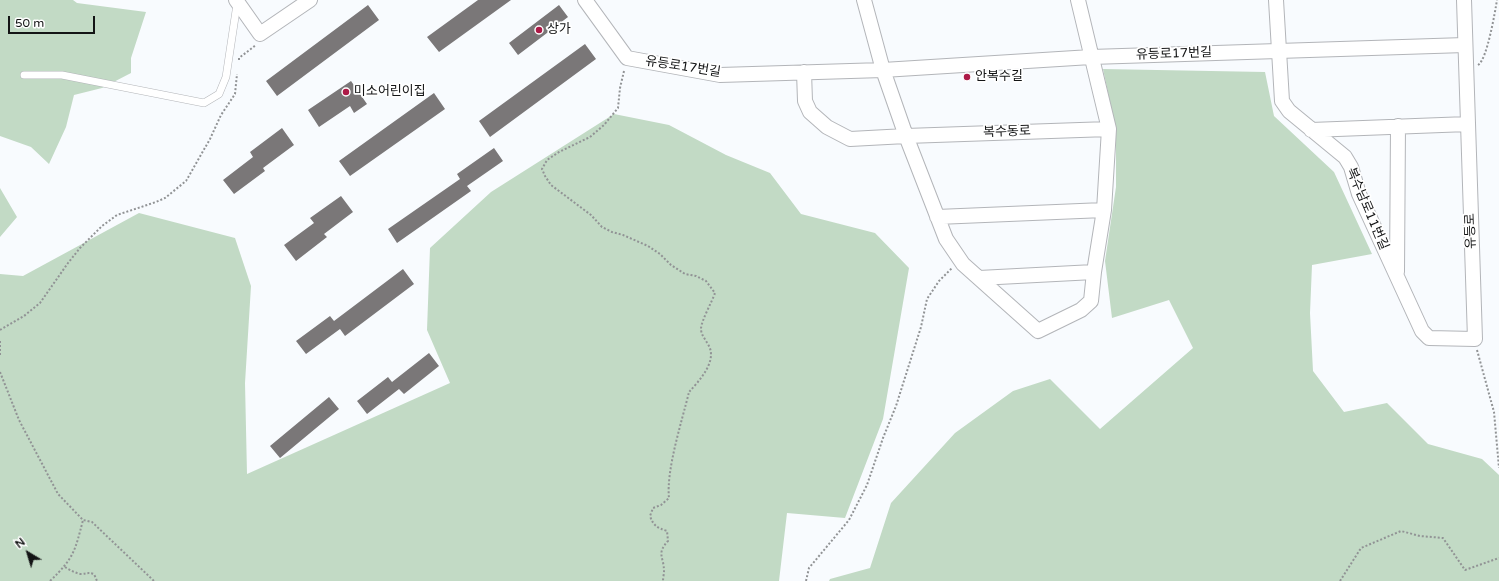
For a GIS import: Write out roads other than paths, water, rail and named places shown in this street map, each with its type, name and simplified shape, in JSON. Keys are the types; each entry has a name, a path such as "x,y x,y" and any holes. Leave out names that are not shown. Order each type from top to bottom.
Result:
{"street":[{"path":"237,1 260,34 310,0"},
{"name":"유등로17번길","path":"585,0 627,58 720,75 883,70 1091,57 1465,45"},
{"path":"864,0 883,70 906,136 946,239 963,264 1038,331 1081,310 1091,301 1104,210 1108,129 1078,0"},
{"name":"복수남로11번길","path":"1276,0 1282,101 1289,111 1345,158 1351,167 1359,194 1422,332 1429,338 1475,339"},
{"name":"유등로","path":"1464,0 1475,339"},
{"name":"복수동로","path":"804,72 805,101 810,112 827,127 850,139 1108,129"},
{"path":"1311,130 1468,124"},
{"name":"복수남로11번길","path":"1397,277 1398,126"},
{"path":"937,217 1104,210"},
{"path":"979,278 1094,272"}],"lane":[{"path":"24,75 62,75 204,103 219,94 226,77 237,1"}],"place":[{"name":"상가","path":"539,30"},
{"name":"안복수길","path":"967,77"},
{"name":"미소어린이집","path":"346,92"}]}
